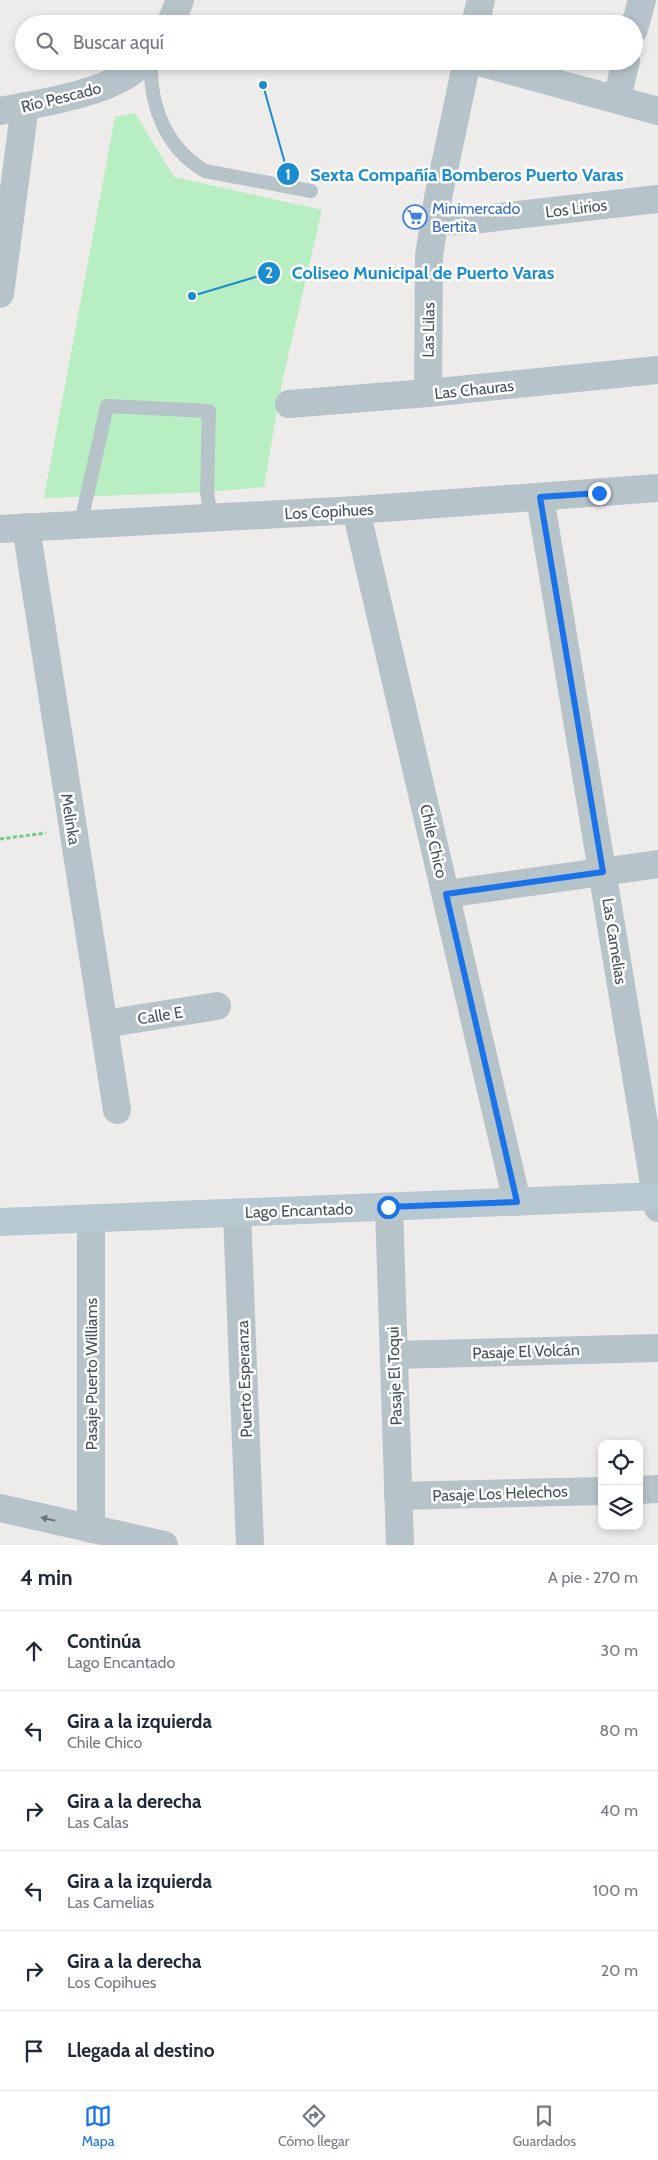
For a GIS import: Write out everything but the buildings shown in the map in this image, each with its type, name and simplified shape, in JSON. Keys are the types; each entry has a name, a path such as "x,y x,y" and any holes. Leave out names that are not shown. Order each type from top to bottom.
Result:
{"street":[{"path":"174,15 180,0"},
{"path":"477,15 480,0"},
{"path":"638,15 642,0"},
{"name":"Río Pescado","path":"13,109 101,88 137,70"},
{"name":"Las Lilas","path":"428,393 429,256 434,222 465,70"},
{"path":"510,70 617,98 658,111"},
{"path":"617,98 624,70"},
{"path":"0,294 13,109"},
{"name":"Los Lirios","path":"434,222 464,221 658,199"},
{"name":"Las Chauras","path":"290,404 428,393 658,370"},
{"name":"Los Copihues","path":"13,528 356,510 658,488"},
{"name":"Las Camelias","path":"540,497 658,1196 658,1208"},
{"name":"Chile Chico","path":"356,510 517,1202"},
{"name":"Melinka","path":"13,528 73,829 117,1110"},
{"path":"446,894 658,864"},
{"name":"Calle E","path":"104,1024 217,1006"},
{"name":"Lago Encantado","path":"0,1222 658,1196"},
{"name":"Pasaje El Toqui","path":"388,1207 400,1545"},
{"name":"Puerto Esperanza","path":"237,1213 250,1545"},
{"name":"Pasaje Puerto Williams","path":"91,1219 91,1529"},
{"name":"Pasaje El Volcán","path":"394,1355 658,1348"},
{"path":"643,1490 658,1489"},
{"name":"Pasaje Los Helechos","path":"398,1496 598,1491"},
{"path":"0,1508 91,1529 117,1540 164,1545"}],"lane":[{"path":"151,70 152,84 162,123 171,141 192,163 205,171 311,191"},
{"path":"75,524 83,513 107,406 209,412 207,492 211,517"}],"path":[{"path":"0,839 73,829"}],"green space":[{"path":"135,113 174,177 322,210 282,382 264,487 207,492 44,498 115,117"}],"place":[{"name":"Sexta Compañía Bomberos Puerto Varas","path":"263,85"},
{"name":"Minimercado Bertita","path":"415,217"},
{"name":"Coliseo Municipal de Puerto Varas","path":"192,296"}],"route":[{"path":"388,1207 517,1202 446,894 603,872 540,497 599,493"}]}
